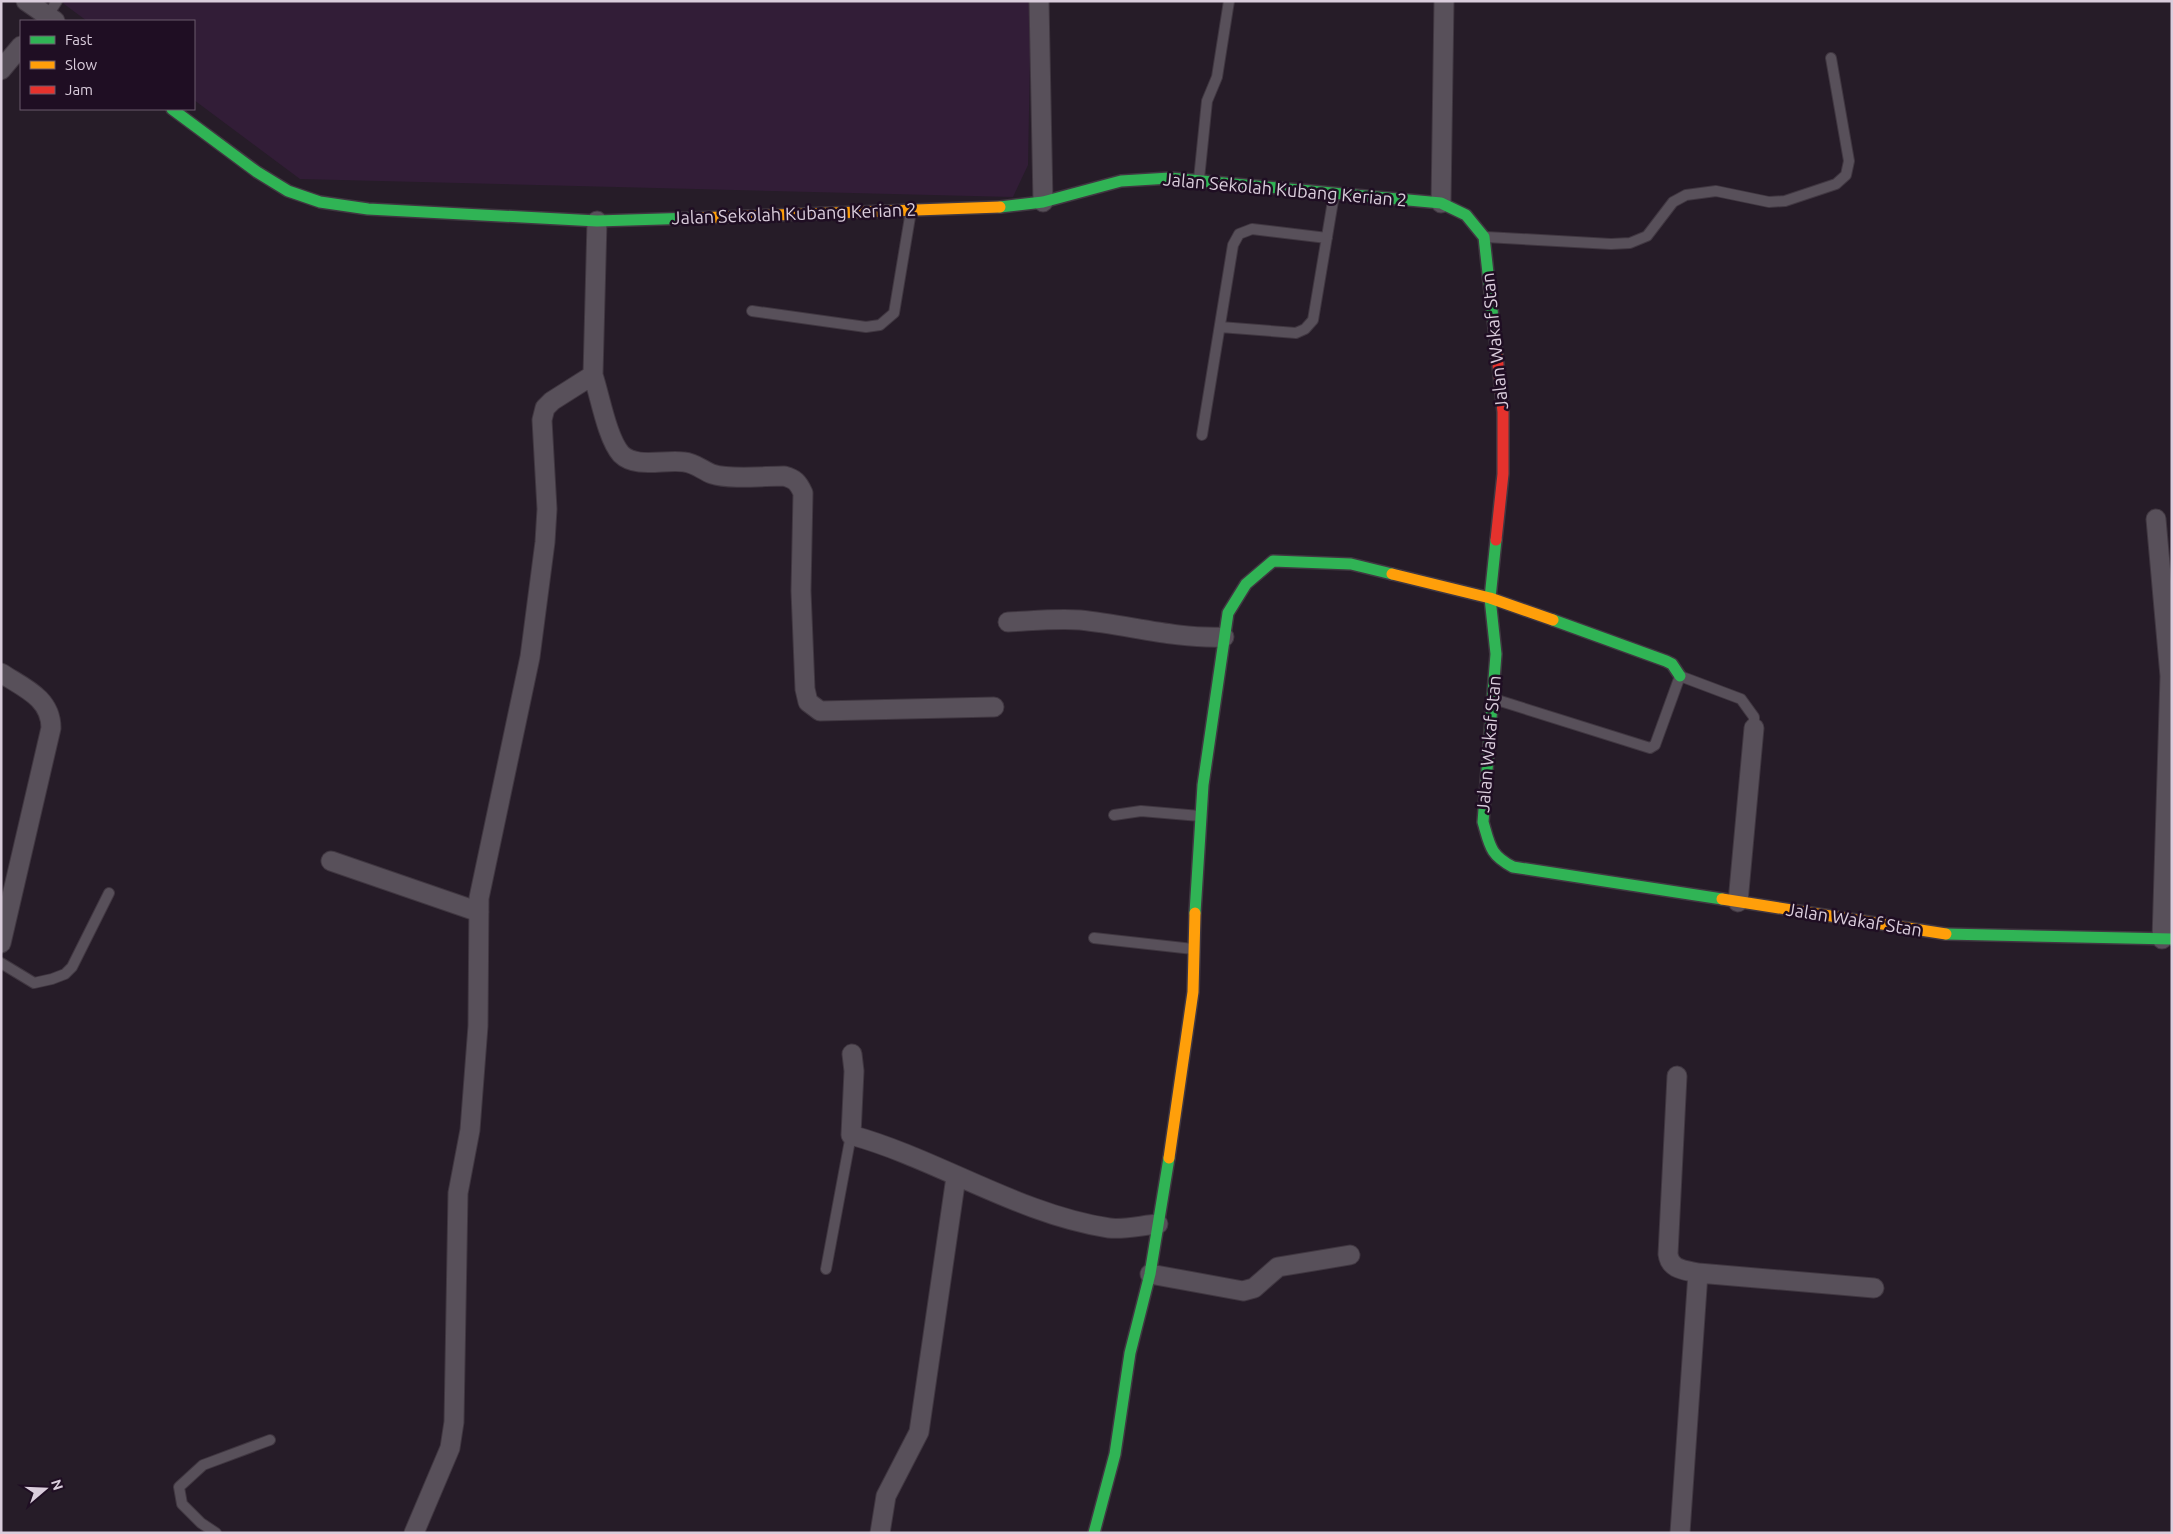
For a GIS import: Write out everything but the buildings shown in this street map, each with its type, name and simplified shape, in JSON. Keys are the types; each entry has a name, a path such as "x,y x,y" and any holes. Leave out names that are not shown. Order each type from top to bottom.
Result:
{"street":[{"path":"26,1 51,15"},
{"path":"1039,1 1043,202"},
{"path":"1441,203 1444,1"},
{"path":"1,70 20,47"},
{"name":"Jalan Sekolah Kubang Kerian 2","path":"173,110 257,172 288,191 320,202 368,209 597,221 991,208 1043,202 1121,180 1170,178 1441,203"},
{"name":"Jalan Wakaf Stan","path":"1441,203 1464,211 1476,222 1484,237 1503,412 1503,474 1490,598 1496,654 1494,699 1483,822 1489,844 1498,859 1513,867 1952,935 2167,939"},
{"path":"597,221 593,375 614,441 622,454 640,462 690,463 712,474 723,476 784,476 793,478 799,483 803,493 801,591 805,689 808,702 820,711 994,707"},
{"path":"414,1533 450,1448 454,1422 458,1193 470,1130 478,1026 479,898 530,656 545,542 547,509 542,420 545,408 552,401 593,375"},
{"path":"2156,519 2170,676 2167,939"},
{"path":"1094,1533 1115,1454 1130,1353 1150,1274 1193,992 1193,949 1203,785 1228,613 1246,584 1273,561 1351,564 1490,598 1666,661 1672,664 1680,676"},
{"path":"1008,622 1079,620 1199,638 1224,637"},
{"path":"1,673 38,698 46,706 51,716 51,728 1,943"},
{"path":"1738,902 1754,728"},
{"path":"331,861 479,912"},
{"path":"852,1054 854,1071 851,1135 876,1141 956,1177 1046,1212 1110,1228 1158,1224"},
{"path":"1677,1076 1668,1254 1668,1259 1675,1267 1698,1273 1874,1288"},
{"path":"880,1533 886,1496 919,1432 956,1177"},
{"path":"1150,1274 1243,1291 1254,1288 1278,1267 1350,1255"},
{"path":"1680,1533 1698,1273"}],"lane":[{"path":"1199,180 1207,101 1217,77 1229,1"},
{"path":"1484,237 1611,244 1630,243 1646,236 1673,202 1686,195 1716,191 1769,202 1785,201 1836,184 1846,175 1848,161 1831,58"},
{"path":"1220,326 1296,333 1305,329 1313,320 1334,194"},
{"path":"752,311 866,328 880,326 894,313 911,210"},
{"path":"1202,435 1233,245 1239,234 1252,229 1327,238"},
{"path":"1494,699 1650,748 1655,745 1680,676 1741,699 1754,717 1754,728"},
{"path":"1114,815 1141,811 1201,816"},
{"path":"1,963 34,983 65,974 72,967 109,893"},
{"path":"1094,938 1193,949"},
{"path":"826,1269 851,1135"},
{"path":"216,1533 201,1523 182,1504 180,1488 203,1466 270,1440"}],"shaded area":[{"path":"60,1 1031,1 1028,165 1013,197 300,179 195,101 195,20 86,20"}],"traffic: fast":[{"path":"173,110 257,172 288,191 320,202 368,209 597,221 694,218"},
{"path":"1000,207 1043,202 1121,181 1170,178 1441,203 1466,215 1484,237 1497,355"},
{"path":"1496,540 1490,598 1496,654 1483,822 1487,837 1495,854 1513,867 1722,899"},
{"path":"1195,913 1203,785 1228,613 1246,584 1273,561 1351,564 1392,574"},
{"path":"1553,620 1666,661 1672,664 1680,676"},
{"path":"1946,934 2172,939"},
{"path":"1094,1533 1115,1454 1130,1353 1150,1274 1169,1158"}],"traffic: slow":[{"path":"694,218 1000,207"},
{"path":"1392,574 1490,598 1553,620"},
{"path":"1722,899 1946,934"},
{"path":"1169,1158 1193,992 1195,913"}],"traffic: jam":[{"path":"1496,540 1503,474 1503,412 1497,355"}]}
